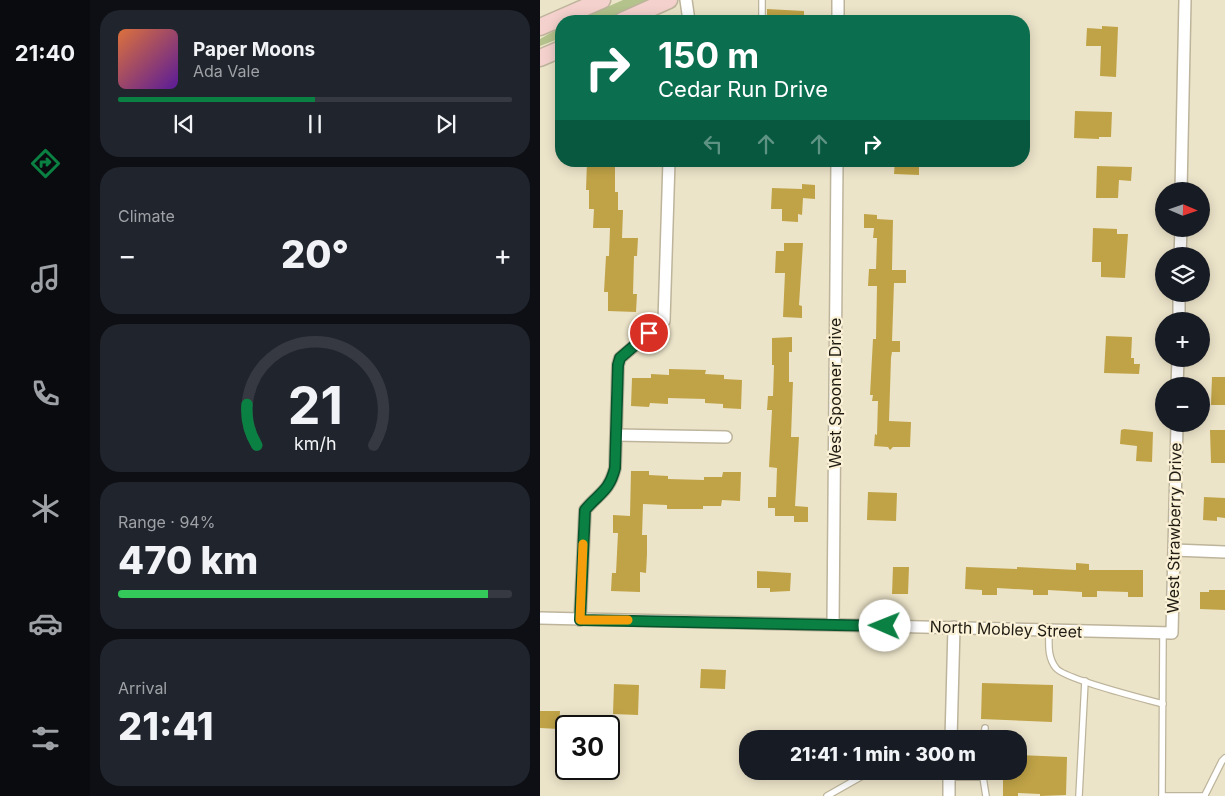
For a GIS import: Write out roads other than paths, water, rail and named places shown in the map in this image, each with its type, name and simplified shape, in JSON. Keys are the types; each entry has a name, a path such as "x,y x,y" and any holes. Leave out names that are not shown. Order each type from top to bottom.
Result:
{"main road":[{"path":"568,15 602,0"},
{"path":"635,15 669,0"},
{"path":"540,27 555,20"},
{"path":"540,58 555,52"}],"street":[{"path":"686,0 688,15"},
{"path":"838,0 838,15"},
{"path":"1181,182 1185,0"},
{"path":"580,620 585,510 604,493 612,480 615,468 616,371 620,358 664,321 669,167"},
{"name":"West Spooner Drive","path":"833,624 837,167"},
{"name":"West Strawberry Drive","path":"1167,633 1174,550 1177,432"},
{"path":"616,435 726,437"},
{"path":"1174,550 1225,552"},
{"name":"North Mobley Street","path":"540,618 1167,633"},
{"path":"950,730 954,627"},
{"path":"949,780 949,796"}],"lane":[{"path":"762,0 762,15"},
{"path":"1049,630 1049,652 1057,670 1085,681 1163,704"},
{"path":"1167,633 1163,704 1162,796 1205,796 1225,758"},
{"path":"1079,796 1085,681"},
{"path":"827,796 855,780"},
{"path":"983,780 986,796"}]}
